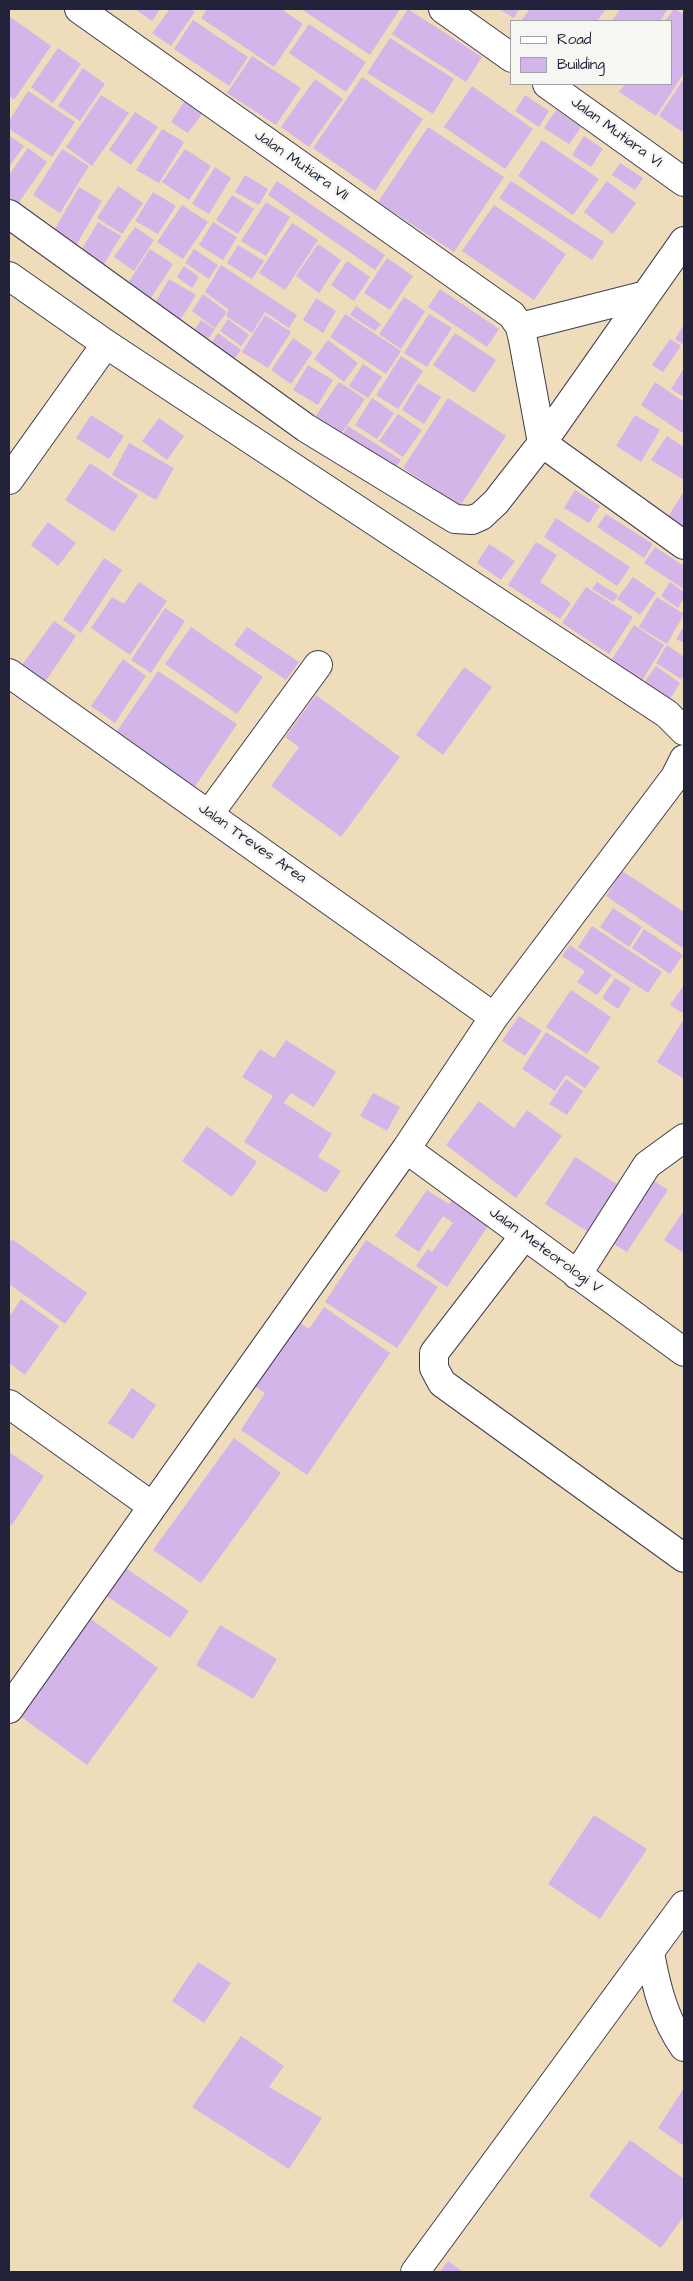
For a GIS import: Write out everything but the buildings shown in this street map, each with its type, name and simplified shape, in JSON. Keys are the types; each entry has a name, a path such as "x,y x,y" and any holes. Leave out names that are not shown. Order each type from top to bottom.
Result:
{"street":[{"name":"Jalan Mutiara VII","path":"79,9 512,315 520,327"},
{"path":"443,9 510,57"},
{"name":"Jalan Mutiara VI","path":"549,85 684,182"},
{"path":"9,214 313,432 455,519 472,520 482,516 496,502 542,443 684,241"},
{"path":"9,276 106,344 667,714 684,732"},
{"path":"646,296 520,327 542,443 684,546"},
{"path":"9,480 106,344"},
{"path":"209,814 318,665"},
{"name":"Jalan Treves Area","path":"9,673 494,1017"},
{"path":"9,1709 406,1149 494,1017 675,777 684,759"},
{"path":"577,1275 646,1165 684,1138"},
{"name":"Jalan Meteorologi V","path":"406,1149 684,1352"},
{"path":"524,1236 434,1353 434,1368 442,1383 684,1558"},
{"path":"9,1404 152,1506"},
{"path":"415,2272 684,1905"},
{"path":"650,1952 656,1986 666,2015 684,2047"}]}
